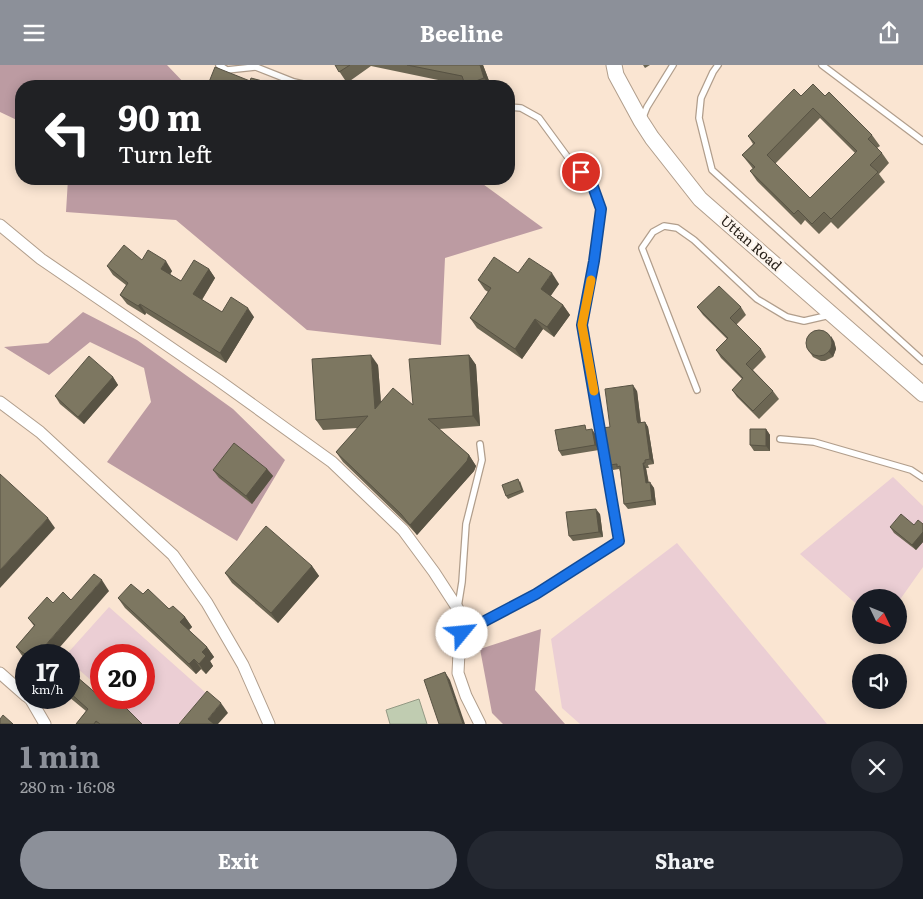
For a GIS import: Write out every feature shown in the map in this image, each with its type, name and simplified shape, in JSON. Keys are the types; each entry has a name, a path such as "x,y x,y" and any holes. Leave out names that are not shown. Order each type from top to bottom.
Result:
{"main road":[{"name":"Uttan Road","path":"614,65 616,75 641,121 700,199 923,394"}],"street":[{"path":"0,225 41,259 218,380 332,462 403,530 458,609 462,633 458,673 466,696 480,724"},
{"path":"0,402 40,432 173,555 207,603 243,665 269,724"},
{"path":"0,673 15,686"},
{"path":"36,709 45,724"}],"lane":[{"path":"218,65 227,70 254,66 289,80"},
{"path":"641,121 647,107 673,65"},
{"path":"718,65 701,98 698,118 712,170 923,361"},
{"path":"822,65 923,141"},
{"path":"462,633 536,594 619,541 582,325 601,209 591,181 572,163 539,118 521,108 515,108"},
{"path":"697,390 642,248 653,232 658,229 664,226 677,228 694,240 757,299 787,317 804,321 832,314"},
{"path":"780,439 823,445 911,469 923,478"},
{"path":"458,609 466,524 482,460 480,444"}],"shaded area":[{"path":"0,65 167,65 181,80 15,80 15,119 0,112"},
{"path":"68,185 484,185 543,228 445,258 441,345 307,330 176,220 66,212"},
{"path":"83,312 137,340 233,409 285,460 237,541 107,462 151,402 144,368 90,342 49,375 4,347 48,343"},
{"path":"893,477 923,506 923,567 907,589 852,589 852,600 800,554"},
{"path":"677,543 827,724 580,724 562,708 551,639"},
{"path":"109,607 151,644 90,644 90,679 80,671 80,644 76,644"},
{"path":"541,629 535,690 565,724 503,724 492,713 480,649"},
{"path":"155,648 206,693 178,724 140,724 123,709 155,709"},
{"path":"419,699 427,724 390,724 386,710"}],"building":[{"path":"335,65 350,65 339,72"},
{"path":"407,65 480,65 484,78 463,80 462,76"},
{"path":"215,67 248,80 210,80"},
{"path":"813,84 825,96 829,92 872,135 868,139 882,153 870,165 878,172 831,219 824,212 812,224 798,210 794,214 750,171 755,167 742,155 755,143 748,136 794,89 801,96","holes":["813,108 857,151 810,198 767,155"]},
{"path":"124,245 142,260 148,250 166,261 161,269 181,281 194,260 209,269 193,294 222,312 231,297 248,308 220,353 140,304 138,306 120,295 128,283 107,266"},
{"path":"494,257 518,273 529,258 552,273 541,289 563,305 547,327 535,319 515,349 470,318 491,288 478,280"},
{"path":"719,286 741,307 730,318 761,349 746,364 773,391 753,411 732,390 743,378 716,350 728,338 697,307"},
{"path":"819,330 828,334 832,343 828,352 819,356 810,352 806,343 810,334"},
{"path":"371,355 375,409 393,388 413,405 409,359 469,355 473,416 428,419 469,455 467,461 410,525 401,514 336,452 368,416 316,420 312,359"},
{"path":"89,356 113,377 78,417 55,396"},
{"path":"633,385 637,420 638,423 645,422 650,459 645,460 645,463 643,463 646,483 650,482 652,500 624,504 620,466 617,467 617,464 610,465 607,443 604,443 602,428 610,427 605,389"},
{"path":"585,425 586,430 592,429 595,445 559,451 555,430"},
{"path":"750,429 766,429 766,446 750,445"},
{"path":"234,443 267,469 246,496 213,470"},
{"path":"0,474 48,518 0,570"},
{"path":"518,479 522,490 506,496 502,485"},
{"path":"596,509 599,532 569,536 566,512"},
{"path":"901,514 914,525 918,520 923,524 923,532 912,545 890,527"},
{"path":"266,526 312,566 271,613 225,573"},
{"path":"94,574 102,580 46,644 19,644 35,625 28,618 47,597 53,603 63,592 71,600"},
{"path":"131,584 143,594 148,589 169,609 173,606 185,617 180,622 207,647 202,652 206,656 199,664 194,659 189,664 118,598"},
{"path":"445,672 463,724 439,724 424,680"},
{"path":"80,680 90,688 90,709 127,709 142,724 100,724 96,721 94,724 76,724 88,709 80,702"},
{"path":"207,691 221,703 208,719 214,724 179,724"},
{"path":"3,715 13,724 0,724 0,719"}],"slow traffic":[{"path":"591,280 582,325 594,391"}],"route":[{"path":"462,633 536,594 619,541 582,325 601,209 591,181 581,172"}]}
